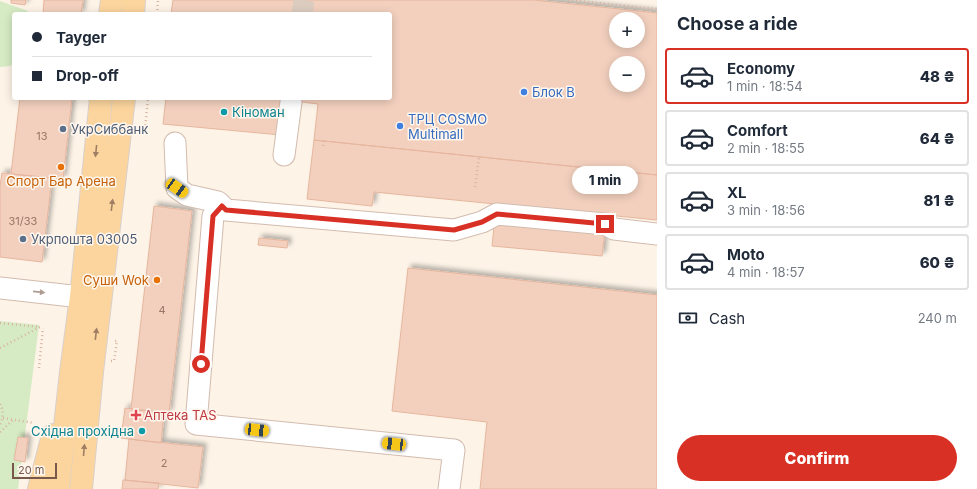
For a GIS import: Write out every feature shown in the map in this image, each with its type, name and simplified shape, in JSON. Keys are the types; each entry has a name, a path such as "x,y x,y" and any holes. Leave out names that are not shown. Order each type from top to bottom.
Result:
{"main road":[{"path":"110,12 112,0"},
{"path":"133,12 134,0"},
{"path":"58,489 81,297 101,100"},
{"path":"81,489 93,364 124,100"},
{"path":"39,489 71,372"}],"street":[{"path":"284,155 291,102"},
{"path":"175,143 177,188 188,195 218,202 226,210 454,230 482,222 497,214 605,224 614,229 657,234"},
{"path":"222,206 213,216 196,424 454,450 449,489"},
{"path":"0,288 81,297"}],"path":[{"path":"157,12 158,0"},
{"path":"568,0 657,9"},
{"path":"145,129 148,100"},
{"path":"323,146 324,141"},
{"path":"476,187 479,157"},
{"path":"0,323 40,327 0,348"},
{"path":"39,368 43,328"},
{"path":"114,361 117,341"},
{"path":"0,404 3,413 3,418 0,425"},
{"path":"3,418 34,422"},
{"path":"0,432 13,420"}],"green space":[{"path":"0,1 28,11 12,12 12,64 0,67"},
{"path":"0,321 39,325 18,489 0,489"}],"building":[{"path":"11,0 26,0 25,5 11,3"},
{"path":"44,0 83,0 81,12 43,12"},
{"path":"173,0 297,0 295,12 171,12"},
{"name":"Блок B","path":"297,0 534,0 657,13 657,175 314,140 318,104 285,100 392,100 392,12 295,12"},
{"path":"20,100 72,100 63,179 11,174"},
{"name":"Кіноман","path":"166,100 285,100 281,135 163,124"},
{"path":"314,140 657,175 657,220 374,192 372,206 307,199"},
{"path":"2,173 52,178 42,262 0,257 0,186"},
{"path":"154,206 192,211 169,413 131,409"},
{"path":"495,218 605,229 602,256 492,246"},
{"path":"259,238 288,241 287,248 258,245"},
{"path":"408,268 657,295 657,489 480,489 487,422 392,411"},
{"name":"Східна прохідна","path":"125,408 164,413 161,443 121,438"},
{"path":"18,437 28,438 25,462 14,460"},
{"path":"129,439 203,447 198,488 125,480"},
{"path":"123,480 159,483 158,489 122,489"}],"tunnel":[{"path":"302,12 304,0"}],"place":[{"name":"Блок B","path":"524,92"},
{"name":"Кіноман","path":"224,112"},
{"name":"ТРЦ COSMO Multimall","path":"400,126"},
{"name":"УкрСиббанк","path":"63,129"},
{"name":"Спорт Бар Арена","path":"61,167"},
{"name":"Укрпошта 03005","path":"23,239"},
{"name":"Суши Wok","path":"157,280"},
{"name":"Аптека TAS","path":"136,415"},
{"name":"Східна прохідна","path":"142,431"}],"route":[{"path":"201,364 213,216 222,206 226,210 454,230 482,222 497,214 605,224"}]}
